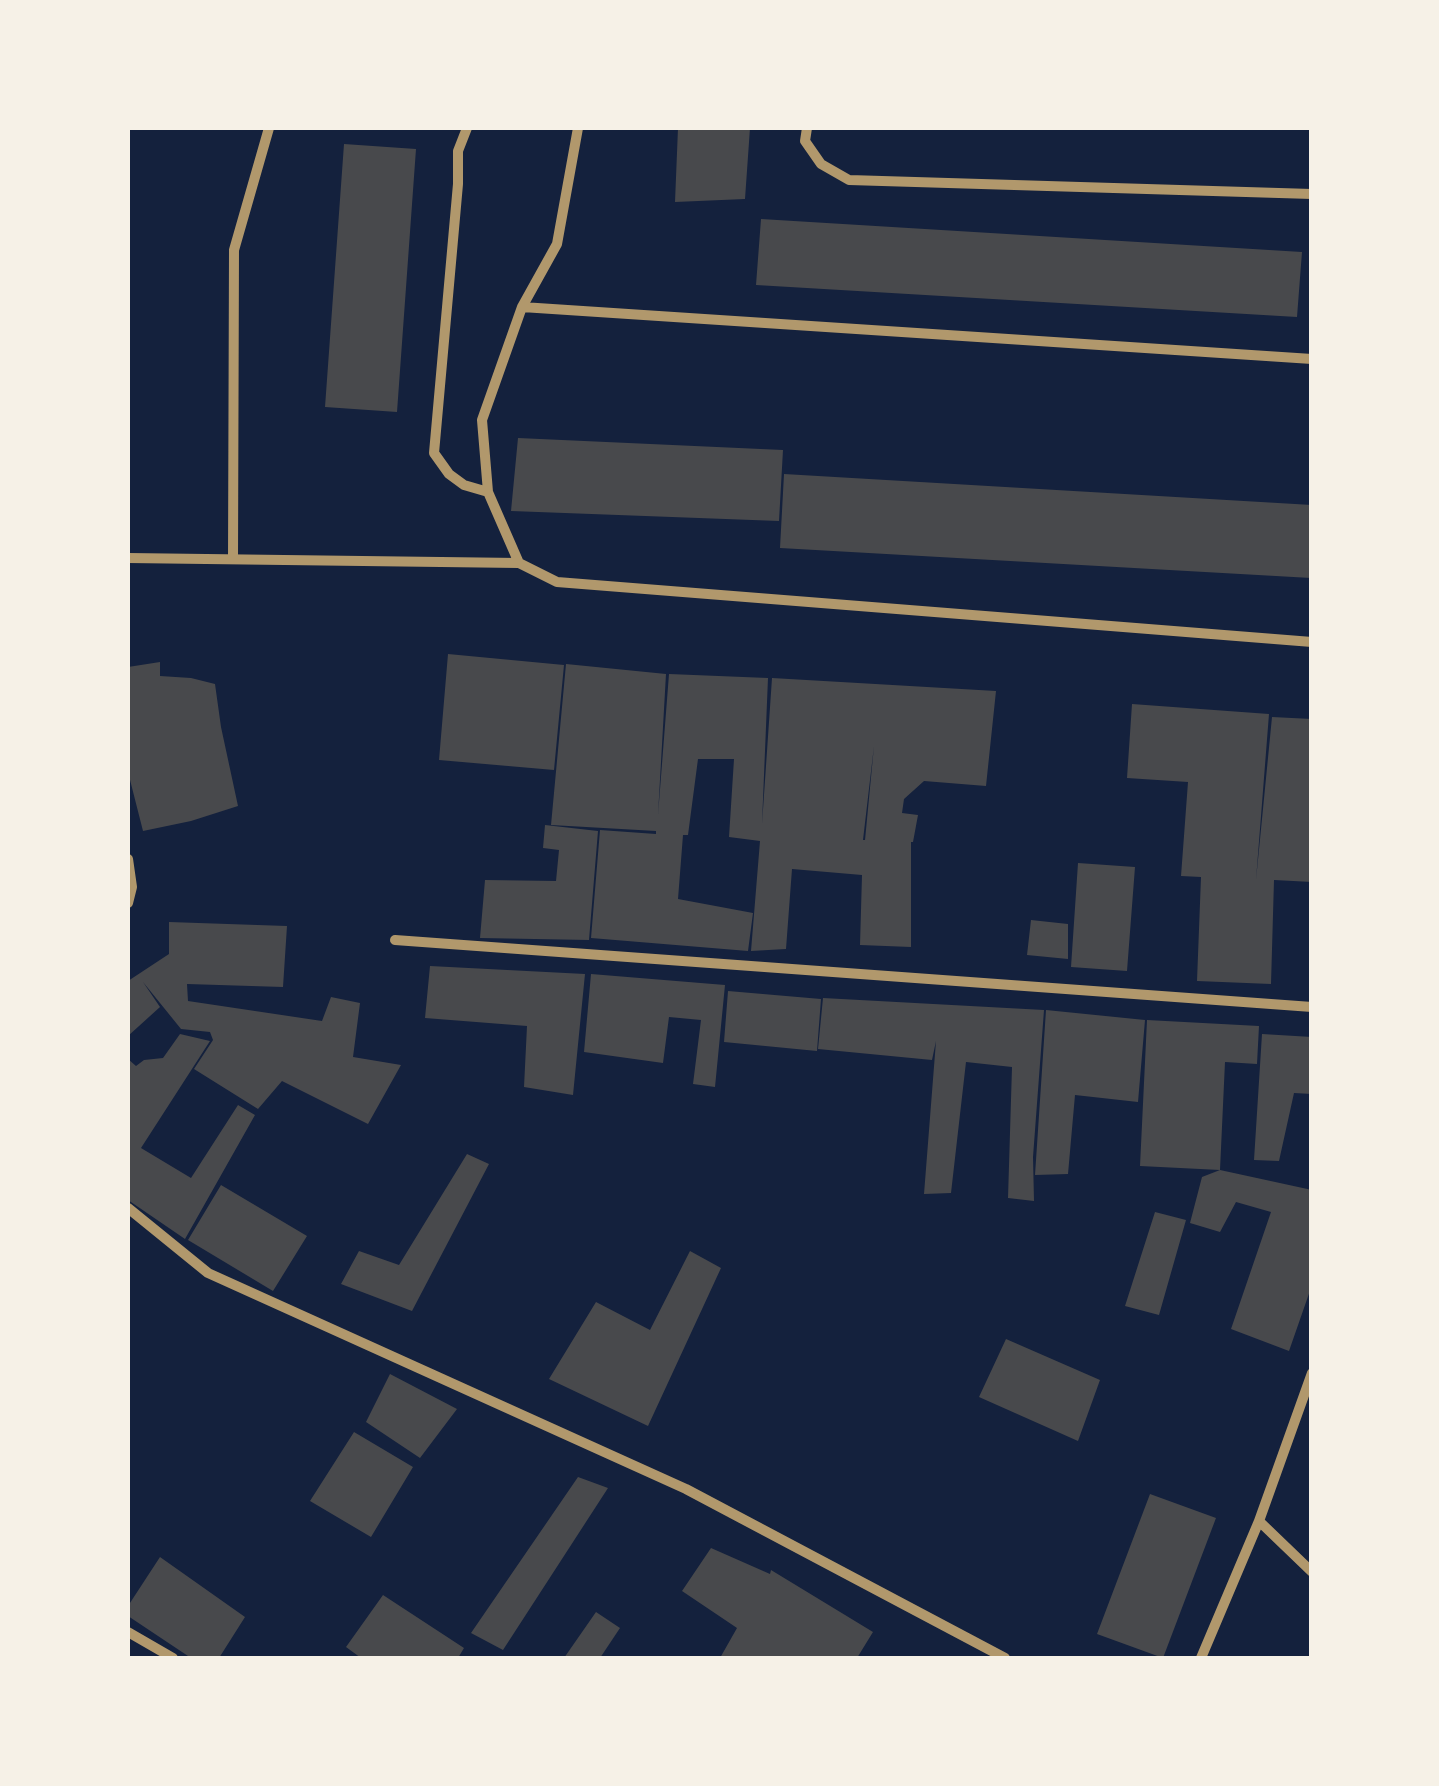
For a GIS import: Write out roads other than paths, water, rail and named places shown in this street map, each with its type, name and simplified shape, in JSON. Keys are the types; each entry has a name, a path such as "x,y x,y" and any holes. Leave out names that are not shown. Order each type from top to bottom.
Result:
{"street":[{"path":"233,559 234,250 269,128"},
{"path":"467,128 458,151 434,453 449,474 464,485 488,492"},
{"path":"519,563 488,492 482,420 522,307 558,244 578,128"},
{"path":"808,128 805,141 821,164 850,180 1312,194"},
{"path":"522,307 1312,359"},
{"path":"128,558 519,563 556,582 1312,642"},
{"path":"128,859 132,887 128,903"},
{"path":"395,940 1312,1008"},
{"path":"128,1208 208,1274 686,1489 1005,1658"},
{"path":"1201,1658 1259,1520 1312,1373"},
{"path":"1259,1520 1312,1572"},
{"path":"128,1632 173,1658"}]}
